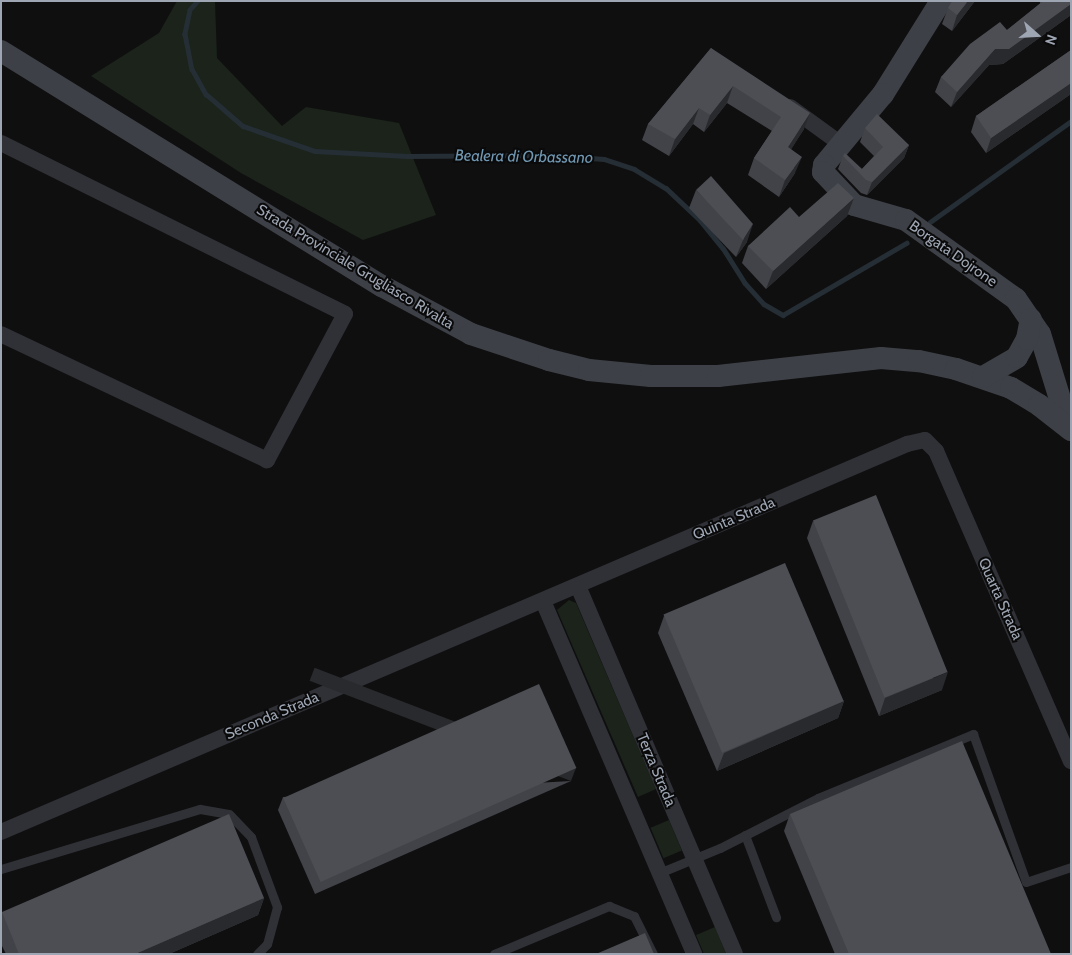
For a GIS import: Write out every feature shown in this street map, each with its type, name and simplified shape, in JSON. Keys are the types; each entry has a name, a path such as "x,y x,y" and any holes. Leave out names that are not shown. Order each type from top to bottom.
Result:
{"street":[{"name":"Borgata Dojrone","path":"942,1 883,94 840,144 824,165 823,172 854,205 906,220 1016,300 1040,334 1070,429"},
{"name":"Strada Provinciale Grugliasco Rivalta","path":"1,51 433,316 510,348 589,370 651,376 718,376 881,358 919,361 983,377 1032,400 1070,429"},
{"path":"779,99 840,144"},
{"path":"1,143 345,314 267,460 1,334"},
{"path":"983,377 1017,357 1027,340 1031,319"},
{"name":"Quinta Strada","path":"543,601 907,444 925,440"},
{"name":"Quarta Strada","path":"925,440 936,451 1071,761"},
{"name":"Terza Strada","path":"578,586 735,954"},
{"path":"543,601 694,954"},
{"name":"Seconda Strada","path":"1,832 543,601"}],"lane":[{"path":"659,874 720,848 818,798 973,734 1026,882 1071,867"},
{"path":"1,869 200,809 230,814 251,837 277,907 267,944 257,954"},
{"path":"745,835 776,917"},
{"path":"494,954 609,906 620,908 640,922 653,954"}],"shaded area":[{"path":"177,1 215,1 217,58 282,126 306,107 399,123 436,215 363,240 241,173 91,76 159,33"},
{"path":"569,600 576,603 656,789 638,797 557,610"},
{"path":"669,820 682,850 663,858 651,828"},
{"path":"715,927 726,954 704,954 696,935"}],"building":[{"path":"952,1 968,1 957,15 948,8"},
{"path":"1043,1 1071,1 1071,4 1009,49 995,49 957,92 941,77 970,44 1000,22 1007,30"},
{"path":"711,48 810,113 788,147 802,157 785,180 754,158 781,117 733,86 710,115 699,108 675,139 648,124"},
{"path":"1071,50 1071,83 991,138 976,116"},
{"path":"877,114 909,145 872,182 866,180 843,156 845,153 862,169 883,147 865,128"},
{"path":"711,176 753,224 743,240 696,190"},
{"path":"838,183 854,198 773,271 748,246 790,207 799,217"},
{"path":"876,495 948,672 885,698 813,520"},
{"path":"785,563 844,701 722,753 663,615"},
{"path":"539,684 576,768 321,882 283,798"},
{"path":"962,741 1051,954 849,954 790,814"},
{"path":"229,814 264,898 135,954 19,954 2,912"},
{"path":"645,933 654,954 596,954"}],"waterway":[{"name":"Bealera di Orbassano","path":"198,1 190,10 185,34 192,69 206,94 243,126 315,151 407,156 548,155 604,159 634,169 666,188 700,220 723,248 745,283 764,304 783,315 906,243"},
{"name":"Bealera di Orbassano","path":"930,222 1071,121"}]}
